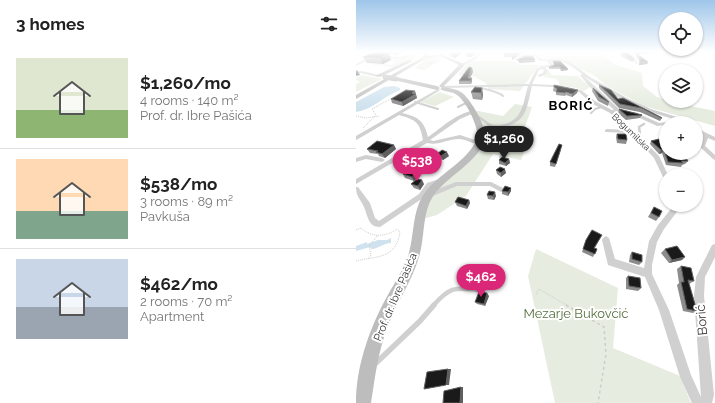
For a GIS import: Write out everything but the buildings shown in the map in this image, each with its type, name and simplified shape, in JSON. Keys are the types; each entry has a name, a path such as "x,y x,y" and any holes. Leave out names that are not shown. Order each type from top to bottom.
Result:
{"street":[{"path":"378,76 391,71"},
{"path":"356,96 398,71"},
{"path":"356,96 404,71"},
{"path":"356,138 441,88 457,71"},
{"path":"494,127 510,125 523,115 530,85 537,71"},
{"path":"539,76 544,74 546,71"},
{"path":"579,71 587,82 607,98 614,111 623,111"},
{"path":"579,71 625,99 669,116"},
{"path":"356,73 362,72 441,88 460,94 468,102 481,128 479,143 460,137 433,143 426,141"},
{"name":"Bogumilska","path":"441,88 530,85 553,86 576,90 602,107 614,111 630,132 657,157 662,168"},
{"path":"630,112 638,114 659,125"},
{"path":"398,113 418,120 422,124 426,141"},
{"path":"356,182 426,141 450,123 473,114 482,117 509,141 502,158"},
{"path":"607,131 630,132"},
{"path":"703,134 715,139"},
{"path":"706,135 702,146 715,158"},
{"name":"Prof. dr. Ibre Pašića","path":"362,403 367,371 377,335 406,276 413,257 422,206 428,195 439,181 464,161 479,143"},
{"path":"356,160 366,157 382,160"},
{"path":"356,189 367,205 372,220 376,224 380,224 421,196 429,185 439,181"},
{"path":"428,195 456,184 491,184 501,190"},
{"path":"673,212 661,227 653,241 648,264 648,274 664,310 686,377 698,403"},
{"path":"606,240 611,262 648,274"},
{"name":"Borić","path":"710,400 699,296 701,277 715,248"}],"lane":[{"path":"478,86 488,91 500,93 502,96"},
{"path":"415,102 438,109"},
{"path":"458,107 468,102"},
{"path":"591,113 595,109 602,107"},
{"path":"636,136 640,135 640,126 644,124"},
{"path":"509,141 528,140"},
{"path":"367,371 420,321 441,297 454,288 482,290"}],"path":[{"path":"376,116 372,109 397,96"},
{"path":"356,116 366,118 379,116"},
{"path":"358,131 368,125 376,116"},
{"path":"356,230 361,228 368,234 386,235 397,229 400,232 398,242 394,248 376,258 356,260"},
{"path":"368,259 371,255 369,248 370,243 379,234"},
{"path":"536,295 539,289 604,327 606,354 598,403"}],"green space":[{"path":"461,71 535,71 520,91 488,89 486,83 473,76 458,75"},
{"path":"546,71 549,71 552,75 578,76 590,87 584,91 577,88 560,86 557,79 544,77"},
{"path":"585,71 635,71 642,73 643,86 659,98 659,108 700,108 715,111 715,126 703,123 703,116 680,116 644,106 607,86 595,76"},
{"path":"362,75 382,79 356,92 356,84 360,82 356,80 356,78"},
{"path":"440,92 454,97 435,106 420,102"},
{"path":"515,104 532,107 522,135 527,144 521,160 493,154 466,196 437,215 419,220 422,206 464,161 481,139 472,112 478,111 503,116"},
{"name":"Mezarje Bukovčić","path":"536,249 618,288 613,348 680,376 691,403 555,403 528,276"}],"water":[{"path":"394,86 400,88 400,90 369,108 356,112 356,102 384,87"},
{"path":"391,238 391,243 374,249 371,249 370,247 356,251 356,246 367,242 367,244 378,240 387,240"}],"district":[{"name":"BORIĆ","path":"571,105"}]}
